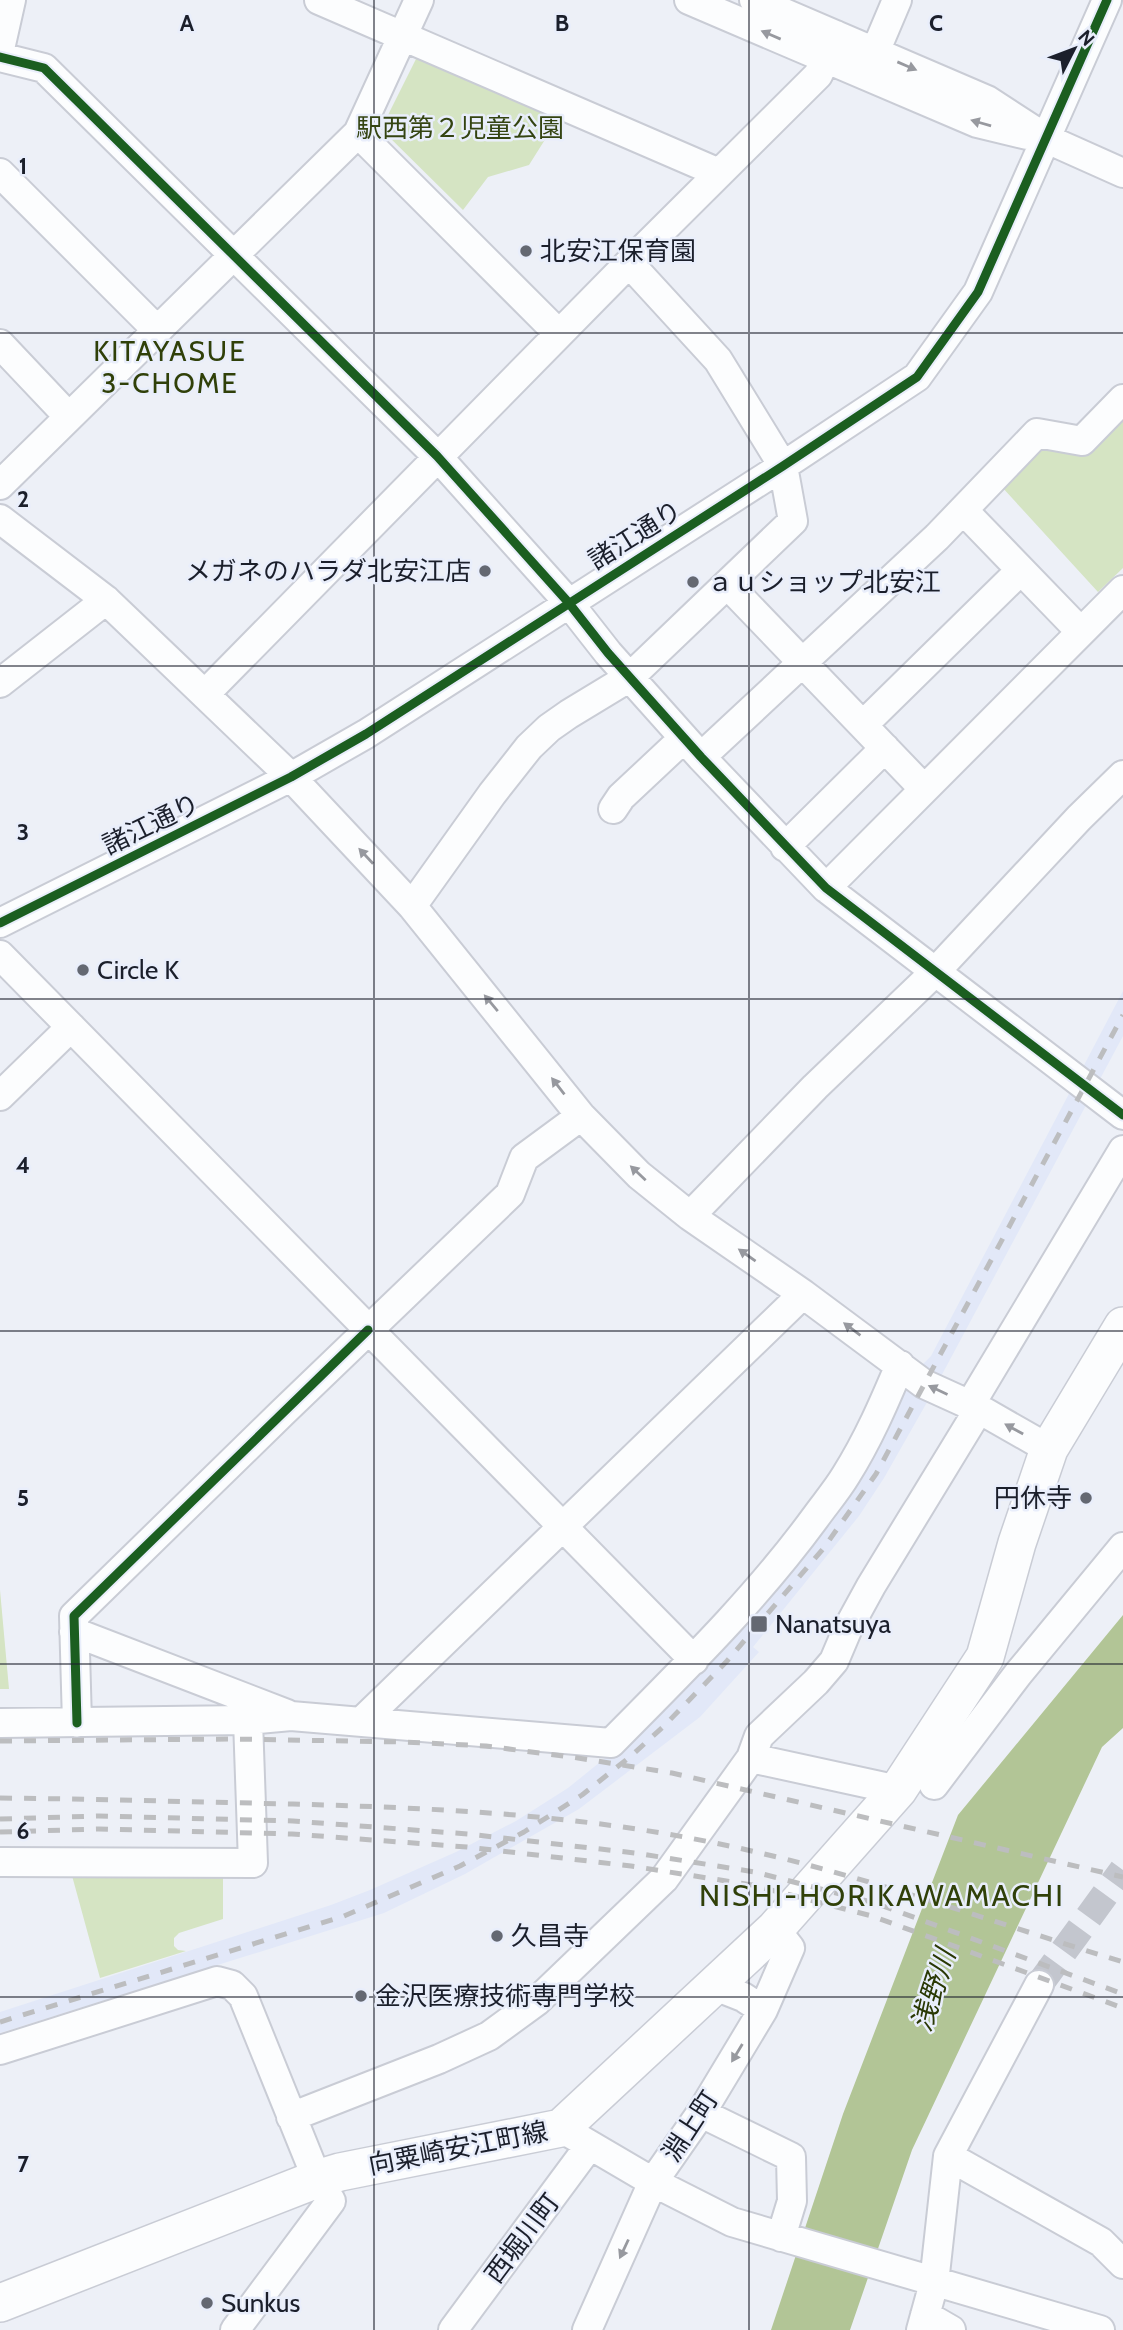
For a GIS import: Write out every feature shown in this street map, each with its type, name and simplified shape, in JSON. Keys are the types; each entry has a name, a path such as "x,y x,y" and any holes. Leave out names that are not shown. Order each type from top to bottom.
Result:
{"main road":[{"name":"向粟崎安江町線","path":"0,2303 340,2172 576,2136 715,1986 775,1929 894,1795 985,1657 1017,1543 1049,1449 1123,1326"}],"street":[{"path":"0,49 11,0"},
{"path":"318,0 719,173"},
{"path":"0,485 358,133 419,0"},
{"path":"689,0 831,47 875,52 987,100 1047,139 1123,173"},
{"path":"754,0 831,47 977,123 1047,139"},
{"path":"875,52 897,0"},
{"name":"諸江通り","path":"0,923 291,777 366,734 917,377 978,292 1107,0"},
{"path":"205,694 437,456 818,75 831,47"},
{"path":"0,57 44,68 437,456 568,602 692,747 826,888 1123,1115"},
{"path":"358,133 559,334"},
{"path":"0,173 157,330"},
{"path":"412,906 529,747 569,714 630,677 793,521 783,466 719,360 629,263"},
{"path":"0,344 69,417"},
{"path":"613,809 621,797 692,747 803,662 936,537 1038,433 1082,442 1123,399"},
{"path":"963,510 1081,632"},
{"path":"0,519 106,600 291,777 412,906 581,1116 639,1175 691,1216 803,1294 924,1384 974,1407 1049,1449"},
{"path":"863,725 1021,570"},
{"path":"727,584 924,789"},
{"path":"826,888 1123,590"},
{"path":"0,683 106,600"},
{"path":"785,847 885,748"},
{"path":"691,1216 815,1087 936,971 1079,818 1123,775"},
{"path":"0,955 694,1660"},
{"path":"0,1096 71,1027"},
{"path":"77,1723 74,1616 510,1194 524,1158 581,1116"},
{"path":"291,2117 439,2059 489,2036 537,2001 664,1879 751,1758 759,1736 816,1682 834,1661 871,1586 1123,1150"},
{"path":"363,1720 803,1294"},
{"path":"0,1723 248,1720 291,1716 611,1743 694,1660 777,1567 846,1477 873,1429 900,1365"},
{"path":"934,1785 1018,1674 1123,1547"},
{"path":"74,1632 291,1716"},
{"path":"0,1862 253,1863 248,1720"},
{"path":"751,1758 894,1795"},
{"name":"淵上町","path":"587,2330 653,2182 701,2113 763,2010 790,1948 775,1929"},
{"path":"0,2050 217,1981 232,1985 243,1996 317,2179 331,2201 235,2330"},
{"path":"951,2330 923,2323 934,2283 948,2156 1039,1985"},
{"path":"715,1986 743,1997 763,2010"},
{"path":"701,2113 790,2157 792,2201 781,2237"},
{"path":"576,2136 653,2182 732,2222 1065,2325 1100,2330"},
{"name":"西堀川町","path":"453,2330 576,2136"},
{"path":"948,2156 1101,2242 1123,2264"}],"shaded area":[{"path":"1123,991 1123,1036 884,1478 859,1516 753,1647 759,1652 700,1717 579,1809 465,1874 384,1913 0,2033 0,2012 331,1905 456,1852 516,1821 568,1788 615,1750 931,1356"}],"green space":[{"name":"駅西第２児童公園","path":"420,51 563,111 529,165 488,177 463,210 381,129"},
{"path":"1123,408 1123,568 1098,592 1001,486 1045,443"},
{"path":"0,1590 9,1689 0,1689"},
{"path":"71,1872 223,1875 223,1919 179,1933 174,1938 174,1946 178,1950 186,1951 100,1978"}],"water":[{"name":"浅野川","path":"1123,1615 1123,1728 1102,1747 912,2150 850,2330 771,2330 843,2114 958,1815"}],"tunnel":[{"path":"1039,1985 1123,1870"}],"railway":[{"path":"0,2022 344,1916 460,1866 524,1832 582,1795 631,1756 727,1661 823,1549 876,1474 1123,1015"},
{"path":"0,1741 232,1739 486,1746 672,1773 1123,1877"},
{"path":"0,1798 398,1808 502,1814 658,1832 762,1853 814,1867 1123,1962"},
{"path":"0,1819 99,1816 293,1821 468,1834 635,1853 755,1872 875,1903 1123,1994"},
{"path":"0,1832 99,1829 292,1834 467,1847 631,1866 752,1885 872,1916 1123,2008"}],"cycle path":[{"path":"0,923 291,777 366,734 917,377 978,292 1107,0"},
{"path":"0,57 44,68 437,456 568,602 608,653 701,757 826,888 1123,1115"},
{"path":"77,1723 74,1616 368,1330"}],"place":[{"name":"北安江保育園","path":"526,251"},
{"name":"メガネのハラダ北安江店","path":"485,571"},
{"name":"ａｕショップ北安江","path":"693,582"},
{"name":"Circle K","path":"83,970"},
{"name":"円休寺","path":"1086,1498"},
{"name":"Nanatsuya","path":"759,1624"},
{"name":"久昌寺","path":"497,1936"},
{"name":"金沢医療技術専門学校","path":"361,1996"},
{"name":"Sunkus","path":"207,2303"}],"district":[{"name":"KITAYASUE 3-CHOME","path":"170,367"},
{"name":"NISHI-HORIKAWAMACHI","path":"882,1896"}]}
